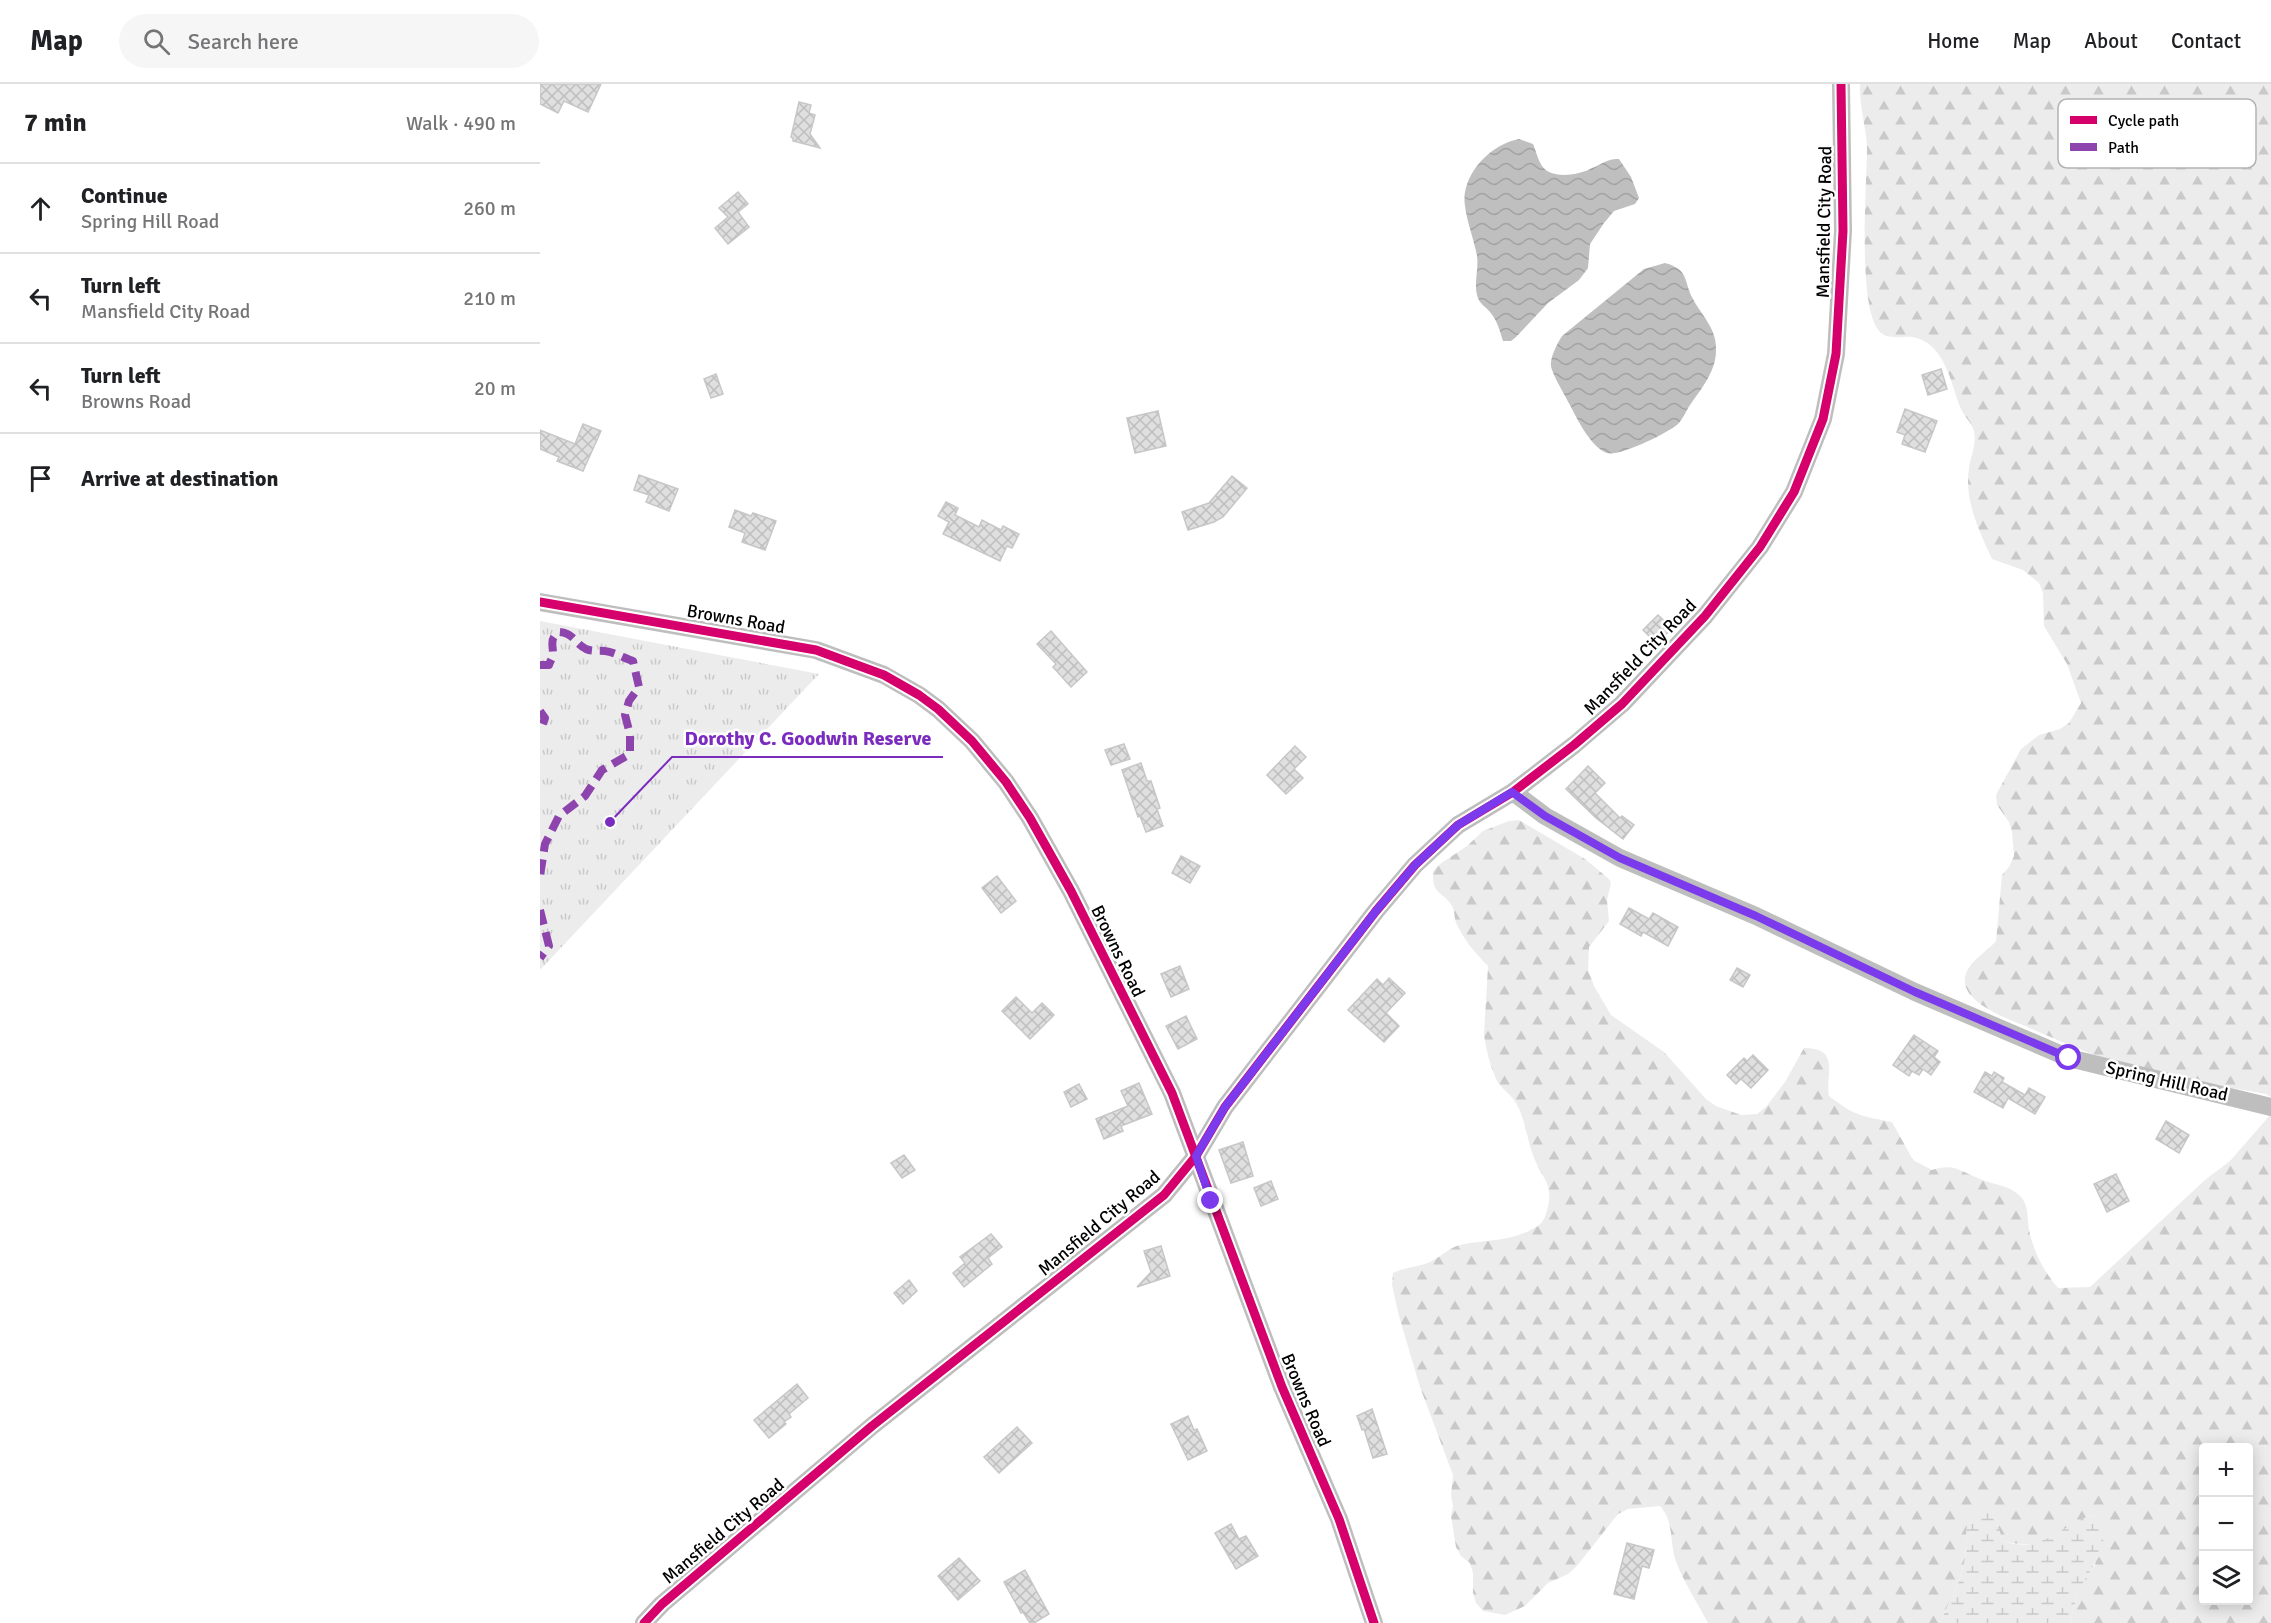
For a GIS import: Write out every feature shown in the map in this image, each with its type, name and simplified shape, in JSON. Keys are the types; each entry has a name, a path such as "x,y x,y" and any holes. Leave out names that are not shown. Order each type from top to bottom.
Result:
{"street":[{"name":"Mansfield City Road","path":"644,1623 663,1604 872,1426 1164,1195 1196,1156 1232,1098 1376,911 1415,865 1458,825 1512,792 1574,745 1622,704 1706,616 1760,547 1794,492 1823,419 1836,354 1843,231 1841,84"},
{"name":"Browns Road","path":"540,602 816,650 884,675 920,695 938,709 972,741 1006,782 1030,818 1071,891 1172,1093 1282,1387 1339,1519 1374,1623"},
{"name":"Spring Hill Road","path":"1512,792 1545,816 1620,858 1756,916 1915,992 2069,1058 2271,1107"}],"green space":[{"path":"1860,84 2271,84 2271,1097 2266,1094 2207,1084 2129,1066 2099,1056 1999,1015 1980,1004 1967,991 1965,976 1968,970 1976,959 1996,941 2002,875 2014,856 2012,832 2009,822 1997,805 1996,795 2021,749 2039,735 2060,729 2069,723 2081,703 2067,664 2044,626 2043,593 2039,583 2023,570 1992,559 1978,526 1971,504 1968,480 1974,433 1972,425 1961,409 1941,358 1927,343 1917,338 1892,337 1883,334 1872,317 1866,271 1867,147"},
{"path":"540,621 819,674 540,970"},
{"path":"1519,820 1585,859 1609,879 1611,883 1607,900 1609,921 1589,947 1588,970 1594,986 1611,1015 1664,1052 1706,1099 1716,1106 1741,1115 1757,1114 1766,1107 1785,1082 1804,1048 1823,1052 1829,1064 1829,1096 1845,1108 1859,1114 1892,1122 1913,1160 1932,1170 1946,1167 1957,1169 2008,1188 2022,1198 2026,1206 2029,1230 2036,1254 2058,1288 2090,1287 2205,1180 2230,1161 2271,1114 2271,1623 2070,1623 2078,1591 2095,1565 2101,1522 2093,1515 2080,1520 2046,1541 2019,1544 2003,1541 1992,1512 1967,1525 1965,1560 1959,1581 1940,1623 1708,1623 1676,1562 1669,1523 1660,1506 1628,1509 1618,1514 1576,1567 1568,1574 1548,1583 1525,1606 1505,1615 1483,1611 1476,1603 1473,1593 1473,1573 1470,1563 1461,1556 1456,1547 1451,1516 1453,1475 1420,1387 1392,1285 1393,1273 1432,1261 1460,1245 1519,1235 1539,1225 1547,1212 1548,1187 1533,1155 1522,1115 1514,1100 1496,1079 1487,1052 1484,1035 1488,966 1463,936 1456,923 1452,906 1434,885 1433,871 1483,831 1509,821"},
{"path":"1981,1510 1992,1511 2003,1541 2017,1544 2041,1541 2093,1515 2101,1522 2105,1532 2100,1555 2078,1591 2070,1623 1940,1623 1959,1581 1965,1560 1967,1525"}],"water":[{"path":"1519,139 1533,144 1542,166 1559,175 1581,173 1608,160 1619,159 1631,177 1639,198 1635,204 1614,211 1604,223 1590,244 1588,268 1579,280 1548,303 1516,337 1511,341 1503,341 1495,318 1478,298 1477,256 1466,212 1465,195 1467,184 1479,163 1498,147"},
{"path":"1665,263 1679,269 1685,277 1693,299 1714,334 1716,356 1714,364 1704,385 1678,424 1632,448 1607,453 1596,446 1577,419 1552,370 1553,355 1562,336 1644,269"}],"building":[{"path":"540,84 601,84 588,112 564,101 558,113 540,104"},
{"path":"799,102 811,105 809,113 815,115 810,134 820,148 793,141 791,137"},
{"path":"738,192 748,204 738,212 749,227 728,244 715,228 728,217 719,208"},
{"path":"1941,369 1947,389 1928,395 1922,375"},
{"path":"716,374 723,394 711,398 704,379"},
{"path":"1905,409 1937,421 1925,452 1902,444 1905,435 1897,432"},
{"path":"1158,411 1166,446 1135,453 1127,418"},
{"path":"583,424 601,431 583,471 557,461 559,457 540,449 540,430 575,444"},
{"path":"639,475 678,489 669,511 646,502 649,495 634,490"},
{"path":"1232,476 1247,488 1223,517 1188,530 1182,512 1209,503"},
{"path":"946,502 958,508 955,515 979,527 982,520 1001,530 1003,526 1019,534 1012,548 1007,546 1000,561 943,534 949,522 938,516"},
{"path":"735,510 776,521 765,550 742,542 745,533 729,527"},
{"path":"1658,615 1672,628 1657,644 1643,630"},
{"path":"1051,631 1087,672 1071,687 1053,667 1056,664 1037,644"},
{"path":"1124,744 1130,759 1111,765 1105,750"},
{"path":"1295,746 1306,757 1294,769 1303,778 1286,794 1267,775"},
{"path":"1141,763 1147,781 1151,781 1163,826 1146,832 1140,816 1138,817 1122,770"},
{"path":"1588,766 1605,783 1595,793 1620,818 1622,816 1634,825 1623,839 1596,818 1566,789"},
{"path":"1181,856 1200,866 1190,883 1172,873"},
{"path":"997,876 1016,901 1001,913 982,888"},
{"path":"1629,908 1649,919 1653,913 1678,927 1668,946 1643,932 1641,936 1620,924"},
{"path":"1180,966 1189,989 1171,997 1161,974"},
{"path":"1737,968 1750,975 1743,987 1730,980"},
{"path":"1389,978 1405,993 1386,1013 1399,1026 1384,1042 1348,1010 1377,979 1383,985"},
{"path":"1016,997 1032,1013 1042,1003 1054,1015 1030,1039 1002,1011"},
{"path":"1186,1016 1197,1039 1178,1049 1166,1026"},
{"path":"1914,1035 1938,1051 1934,1057 1940,1062 1931,1075 1923,1069 1919,1075 1912,1071 1909,1076 1893,1065"},
{"path":"1753,1055 1768,1070 1751,1088 1741,1079 1736,1084 1727,1075 1744,1058 1747,1061"},
{"path":"1985,1072 1992,1076 1994,1072 2004,1078 2002,1082 2025,1095 2029,1088 2045,1097 2035,1114 2008,1098 2003,1108 1974,1092"},
{"path":"1139,1083 1152,1114 1121,1126 1123,1131 1104,1139 1096,1119 1128,1106 1121,1091"},
{"path":"1079,1084 1087,1099 1071,1107 1064,1092"},
{"path":"2166,1121 2189,1135 2179,1153 2156,1139"},
{"path":"1243,1142 1253,1176 1231,1183 1219,1150"},
{"path":"904,1155 915,1170 902,1178 891,1163"},
{"path":"2116,1174 2129,1201 2107,1212 2094,1184"},
{"path":"1271,1181 1278,1199 1261,1206 1254,1188"},
{"path":"991,1234 1002,1247 988,1258 992,1264 964,1287 953,1273 965,1263 960,1257"},
{"path":"1161,1246 1170,1276 1137,1287 1151,1272 1144,1251"},
{"path":"909,1280 917,1291 903,1304 894,1293"},
{"path":"797,1384 808,1398 789,1414 791,1417 784,1422 786,1424 769,1438 754,1420"},
{"path":"1372,1409 1387,1454 1373,1458 1364,1429 1362,1430 1357,1416"},
{"path":"1188,1416 1207,1451 1188,1460 1171,1424"},
{"path":"1017,1427 1032,1443 999,1473 984,1457"},
{"path":"1231,1524 1239,1539 1246,1536 1258,1556 1236,1569 1215,1533"},
{"path":"1627,1543 1654,1550 1649,1568 1642,1566 1634,1599 1614,1594"},
{"path":"959,1558 980,1581 958,1600 938,1576"},
{"path":"1025,1570 1049,1614 1034,1623 1030,1623 1023,1612 1021,1613 1004,1582"}],"marked path":[{"path":"540,665 549,665 553,655 553,640 559,632 564,633 586,649 608,652 633,661 639,687 629,701 625,715 630,734 630,754 602,770 585,796 559,816 545,844 540,876"},
{"path":"540,711 545,718 540,731"},
{"path":"540,910 549,946 540,958"}],"cycle path":[{"path":"644,1623 662,1604 872,1426 1164,1195 1196,1156 1225,1107 1376,911 1415,865 1458,825 1513,792 1622,704 1705,616 1760,547 1794,492 1823,419 1836,354 1843,231 1841,84"},
{"path":"540,602 816,650 884,675 938,709 972,741 1006,782 1030,818 1071,891 1172,1093 1282,1387 1339,1519 1374,1623"}],"place":[{"name":"Dorothy C. Goodwin Reserve","path":"610,822"}],"route":[{"path":"1211,1201 1196,1156 1225,1107 1376,911 1415,865 1458,825 1512,792 1545,816 1620,858 1756,916 1915,992 2069,1058"}]}
